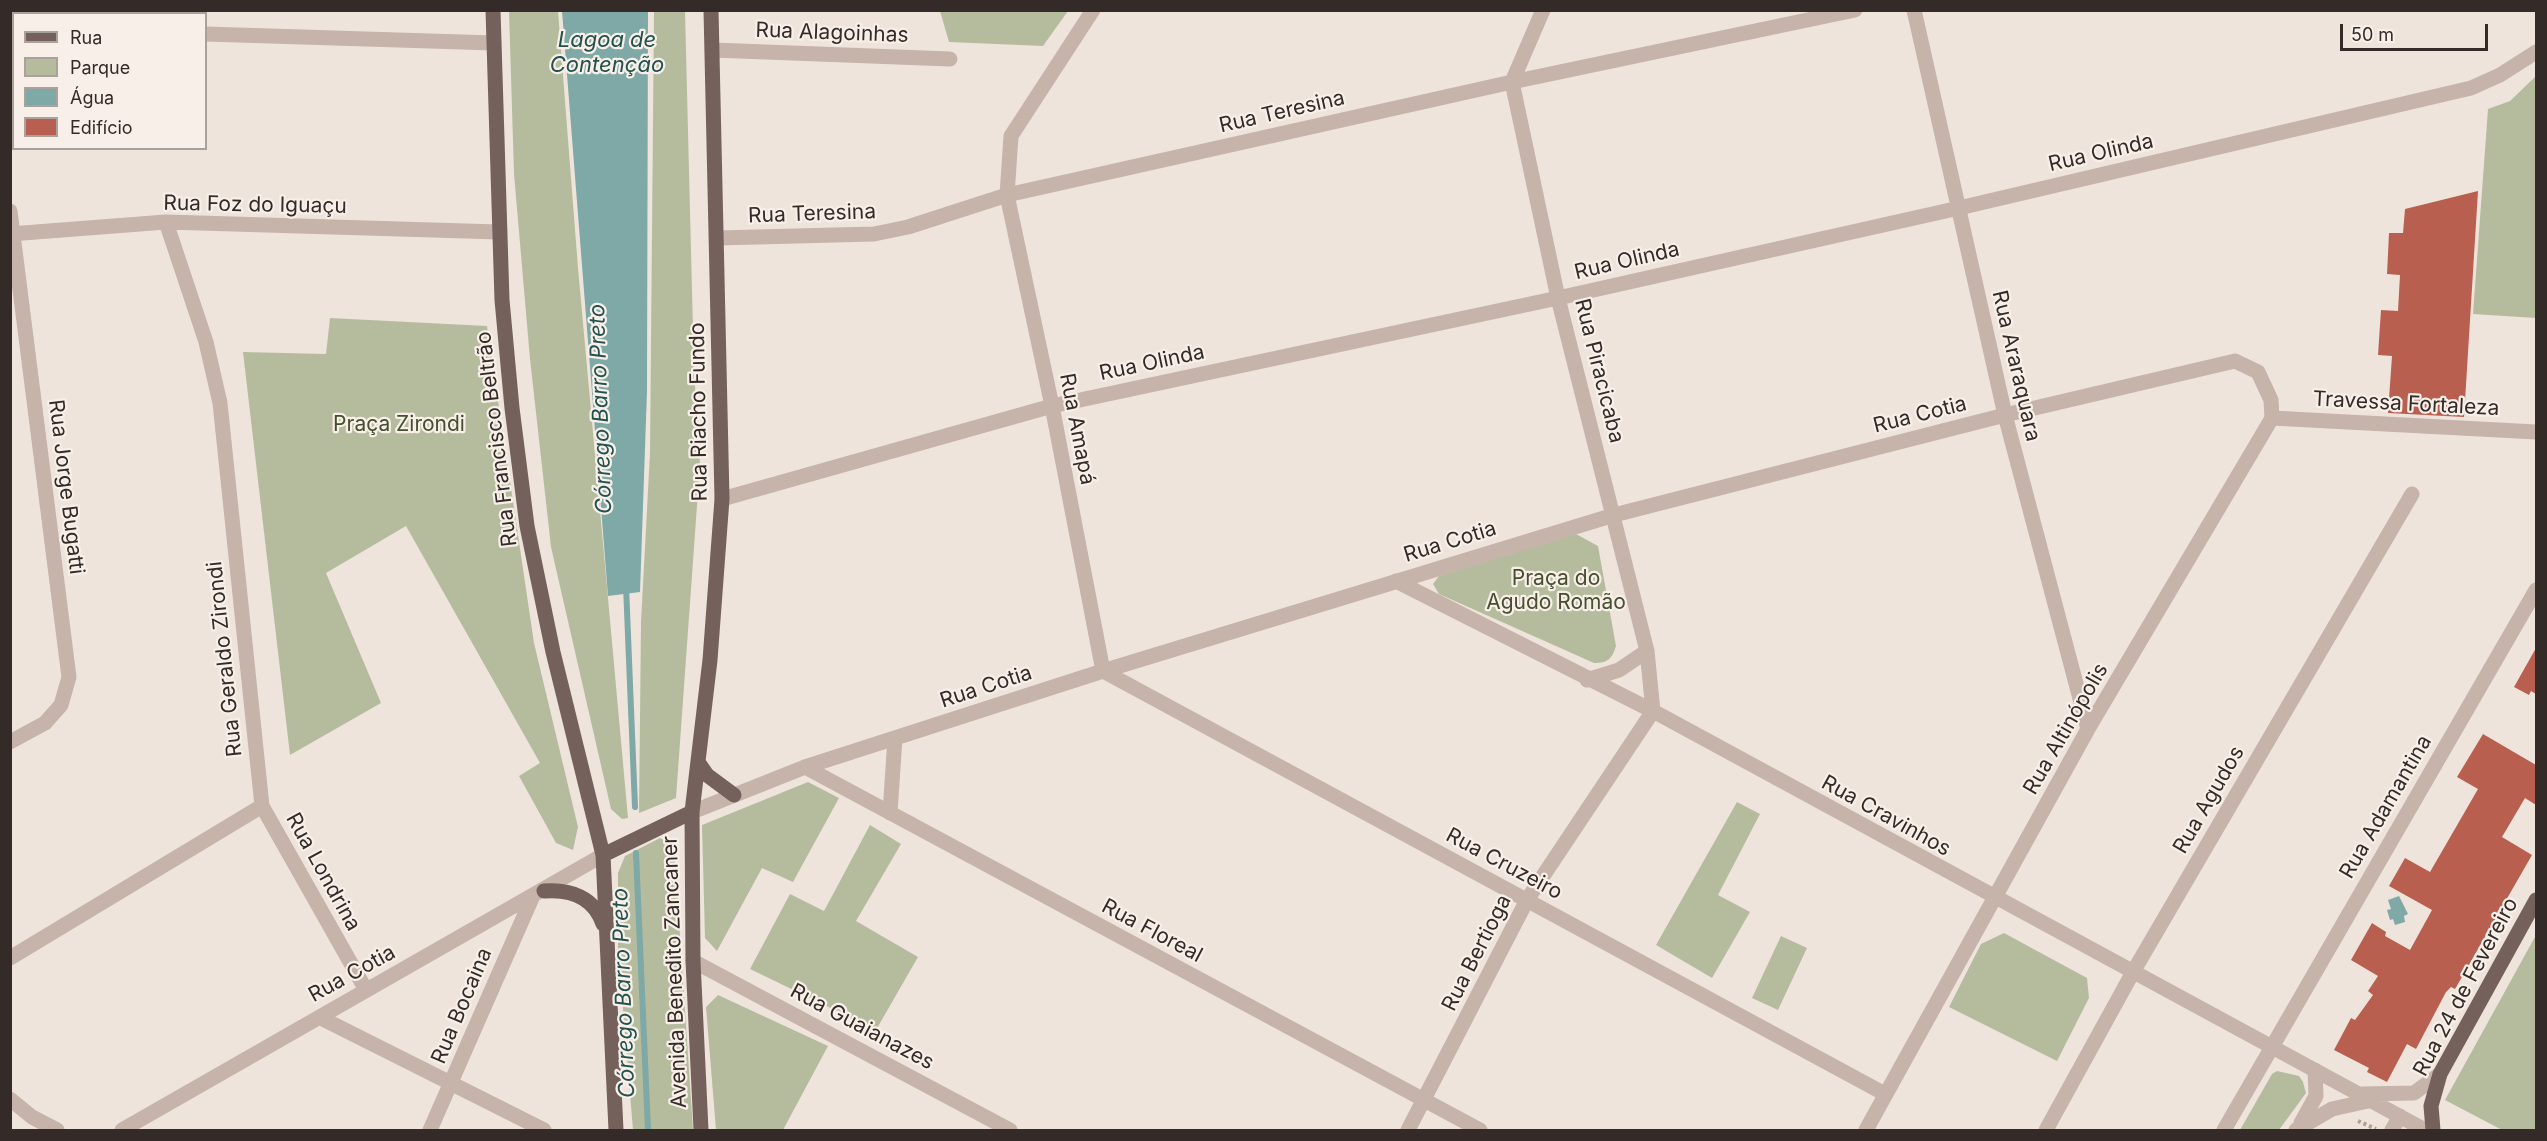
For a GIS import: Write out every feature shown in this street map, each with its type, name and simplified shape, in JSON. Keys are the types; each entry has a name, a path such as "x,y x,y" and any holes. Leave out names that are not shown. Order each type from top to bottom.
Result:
{"main road":[{"name":"Rua Francisco Beltrão","path":"493,10 499,232 511,397 527,526 553,652 603,855"},
{"name":"Rua Riacho Fundo","path":"692,812 710,660 722,499 718,238 711,10"},
{"path":"698,762 707,775 734,795"},
{"path":"616,1131 603,855 692,812"},
{"name":"Avenida Benedito Zancaner","path":"692,812 693,961 701,1131"},
{"path":"538,894 561,890 576,894 595,909 605,931"},
{"name":"Rua 24 de Fevereiro","path":"2433,1131 2431,1106 2440,1074 2536,900"}],"street":[{"name":"Rua Amapá","path":"1093,10 1011,136 1007,195 1052,406 1103,671"},
{"path":"1512,82 1543,10"},
{"name":"Rua Teresina","path":"718,238 874,234 908,227 1007,195 1512,82 1855,10"},
{"name":"Rua Araraquara","path":"1914,10 2005,415 2088,729"},
{"path":"207,34 494,43"},
{"name":"Rua Alagoinhas","path":"713,50 950,59"},
{"name":"Rua Olinda","path":"722,499 1052,406 1558,298 1959,208 2471,88 2500,75 2536,52"},
{"name":"Rua Piracicaba","path":"1512,82 1558,298 1647,651 1653,711"},
{"name":"Rua Jorge Bugatti","path":"10,211 69,677 61,705 45,723 10,742"},
{"name":"Rua Foz do Iguaçu","path":"12,234 166,222 499,232"},
{"name":"Rua Geraldo Zirondi","path":"166,222 206,342 220,403 262,806"},
{"name":"Rua Cotia","path":"692,812 805,767 895,738 1103,671 1614,515 2005,415 2235,361 2258,372 2271,400 2272,418"},
{"name":"Travessa Fortaleza","path":"2272,418 2536,432"},
{"name":"Rua Altinópolis","path":"1866,1131 2088,729 2272,418"},
{"name":"Rua Agudos","path":"2046,1131 2133,972 2412,494"},
{"name":"Rua Cravinhos","path":"1396,581 1587,680 1653,711 2425,1131"},
{"name":"Rua Adamantina","path":"2224,1131 2536,590"},
{"path":"1587,680 1619,670 1647,651"},
{"name":"Rua Cruzeiro","path":"1103,671 1885,1094"},
{"name":"Rua Bertioga","path":"1408,1131 1527,900 1653,711"},
{"path":"890,813 895,738"},
{"name":"Rua Floreal","path":"805,767 1480,1131"},
{"path":"10,958 262,806"},
{"name":"Rua Londrina","path":"262,806 366,990"},
{"name":"Rua Cotia","path":"122,1131 603,855"},
{"name":"Rua Bocaina","path":"430,1131 538,894"},
{"name":"Rua Guaianazes","path":"693,961 1010,1131"},
{"path":"320,1017 544,1131"},
{"path":"2296,1131 2316,1096 2314,1070"},
{"name":"Rua Cravinhos","path":"2353,1093 2379,1095 2414,1093 2440,1074"},
{"path":"10,1099 35,1124 57,1131"},
{"path":"2296,1131 2332,1109 2368,1101"},
{"path":"2392,1131 2400,1116"}],"green space":[{"path":"940,10 1068,11 1043,46 949,42"},
{"path":"509,11 558,11 578,268 628,818 622,819 611,809 551,547 530,359 514,174"},
{"path":"654,11 685,11 694,370 700,464 676,798 639,813 641,622 650,453"},
{"path":"2536,76 2536,318 2473,314 2488,109 2510,101"},
{"name":"Praça Zirondi","path":"330,318 487,326 534,643 578,827 573,850 556,843 519,776 540,763 406,526 326,573 381,703 290,755 243,352 326,354"},
{"name":"Praça do Agudo Romão","path":"1576,534 1598,546 1616,646 1611,657 1606,661 1594,663 1439,594 1433,584 1439,576"},
{"path":"808,782 839,798 793,882 762,868 717,951 705,938 702,825"},
{"path":"1737,802 1760,814 1718,895 1750,912 1712,978 1656,945"},
{"path":"870,825 901,844 856,921 918,957 876,1030 750,969 790,894 824,911"},
{"path":"660,838 674,846 693,1130 633,1130 618,949 618,873 625,856"},
{"path":"2004,933 2087,978 2089,998 2057,1061 1949,1007 1981,944"},
{"path":"2536,935 2536,1130 2502,1130 2445,1100"},
{"path":"1781,936 1807,948 1778,1010 1752,998"},
{"path":"718,995 828,1046 783,1130 716,1130 706,1007"},
{"path":"2277,1071 2299,1076 2306,1093 2279,1130 2240,1130 2272,1074"}],"water":[{"name":"Lagoa de Contenção","path":"562,11 648,11 647,391 640,592 608,596"},
{"path":"2399,896 2408,914 2404,916 2405,922 2395,925 2393,919 2390,920 2387,910 2391,909 2388,900"}],"building":[{"path":"2478,191 2464,417 2388,413 2392,356 2378,355 2381,310 2398,311 2400,275 2387,274 2389,233 2403,233 2405,209"},
{"path":"2536,648 2536,694 2531,691 2529,695 2514,687"},
{"path":"2483,734 2536,765 2536,805 2525,798 2502,837 2532,855 2455,989 2451,987 2446,992 2416,1049 2407,1044 2387,1082 2367,1072 2369,1068 2334,1050 2351,1018 2355,1020 2373,995 2368,991 2378,976 2351,960 2372,923 2386,932 2385,936 2410,950 2432,910 2389,886 2405,858 2430,872 2478,789 2457,777"}],"waterway":[{"name":"Córrego Barro Preto","path":"626,586 635,807"},
{"name":"Córrego Barro Preto","path":"636,853 648,1130"}]}
